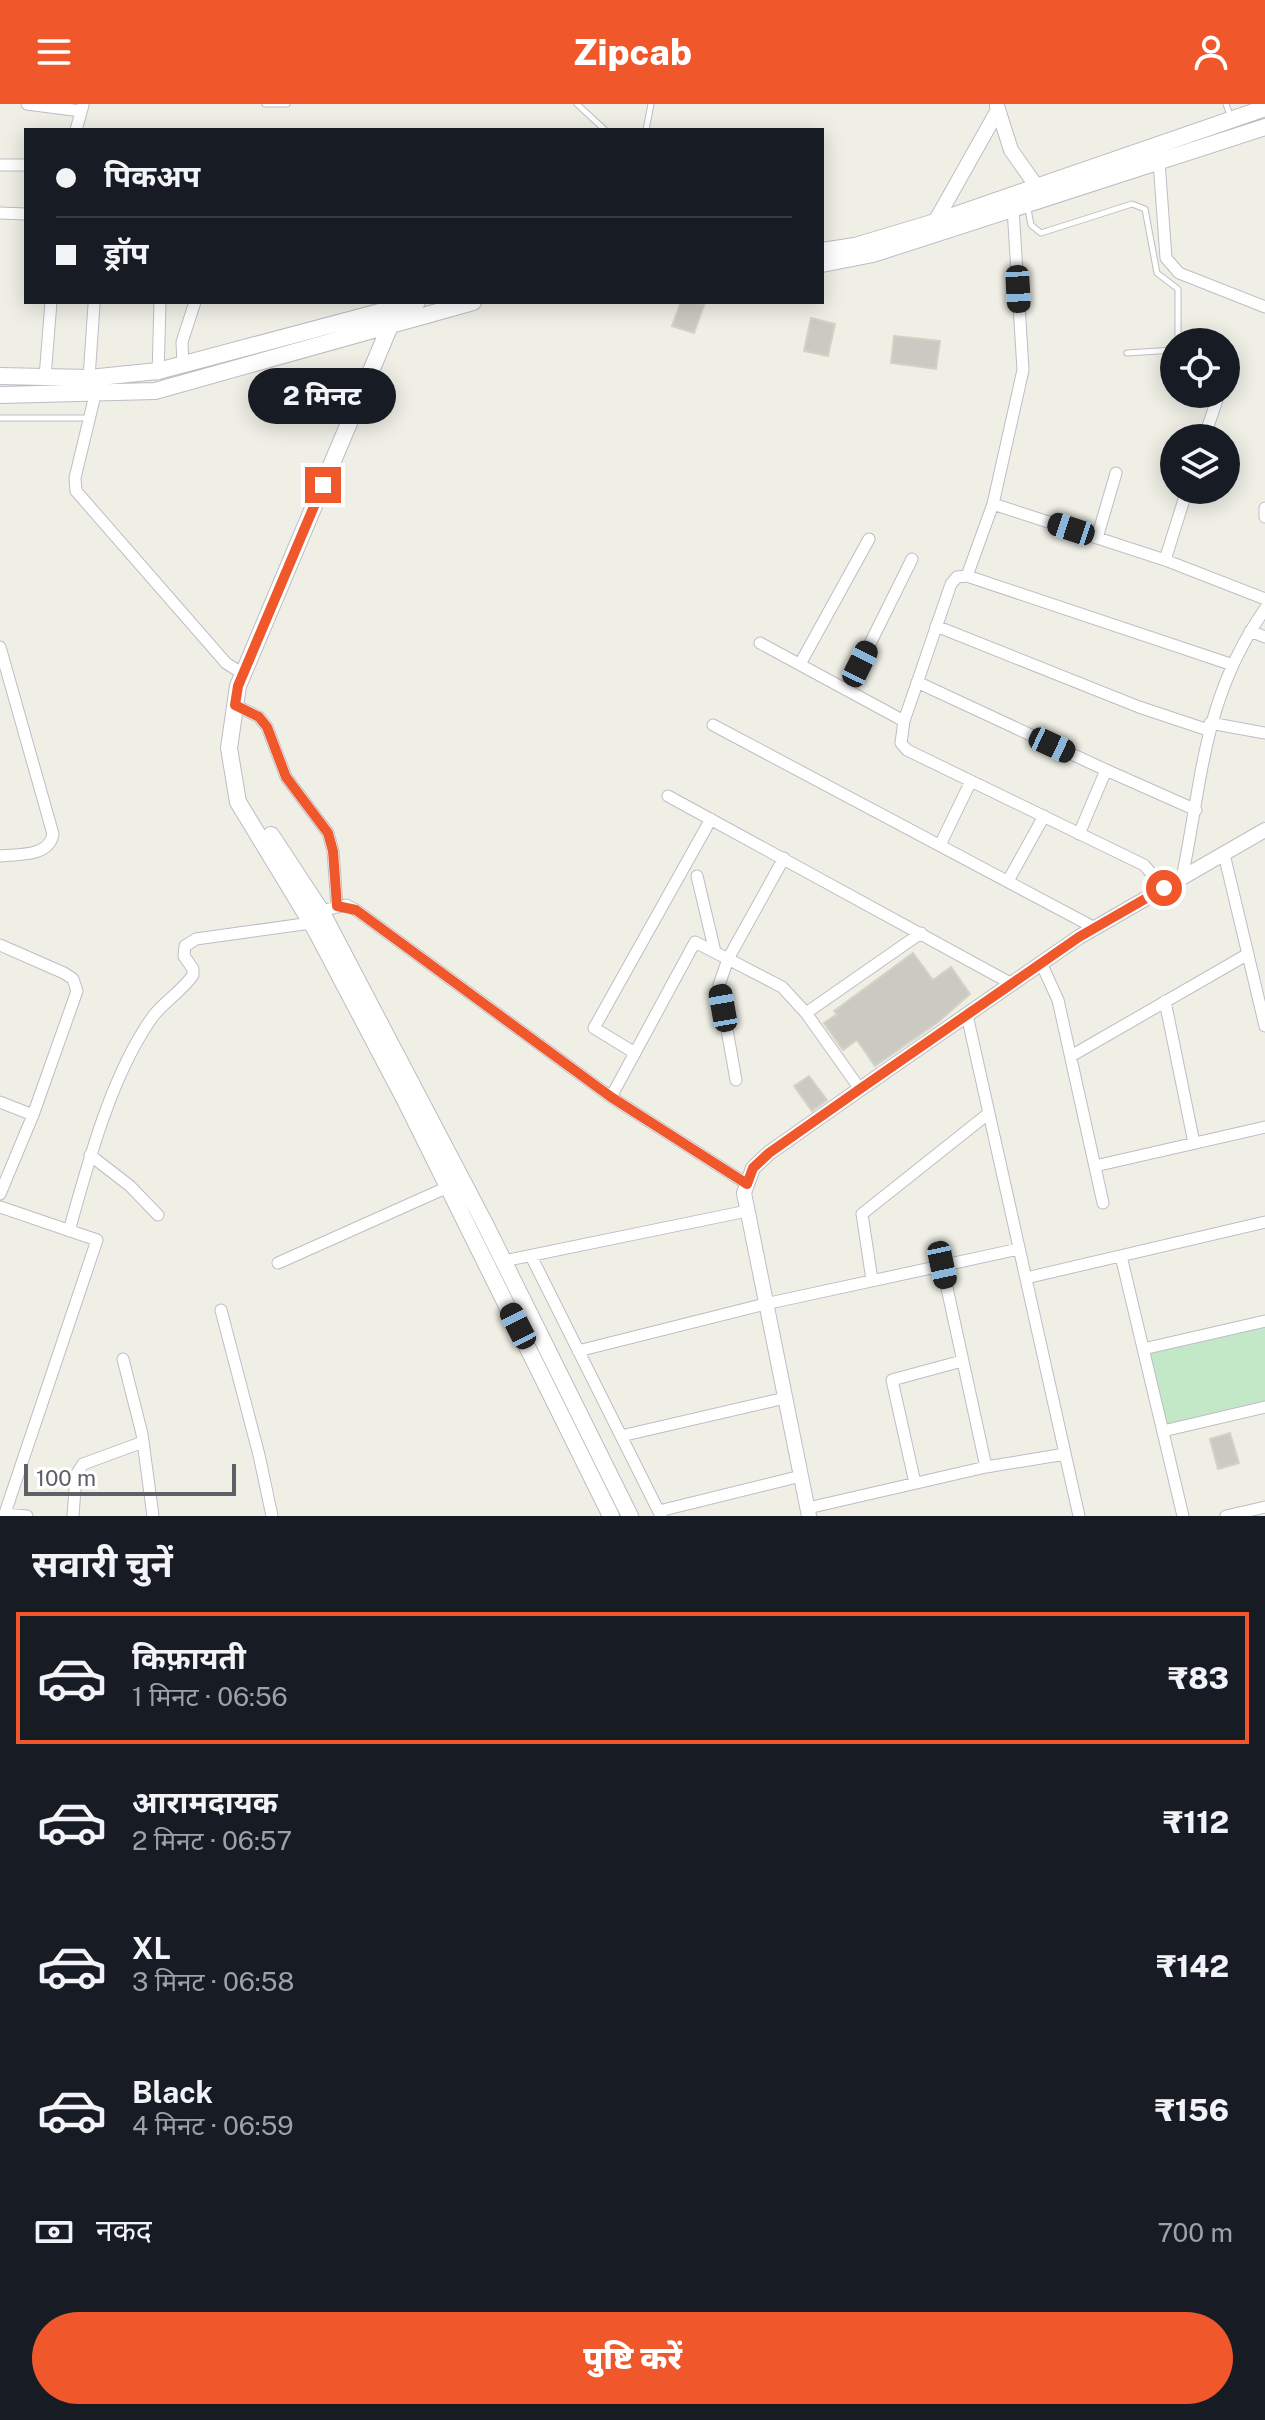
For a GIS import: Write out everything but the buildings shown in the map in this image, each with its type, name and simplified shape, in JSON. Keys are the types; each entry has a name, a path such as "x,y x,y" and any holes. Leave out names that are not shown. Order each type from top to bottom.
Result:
{"main road":[{"path":"824,251 855,246 1037,187 1229,111 1265,108"},
{"path":"824,264 873,254 1265,127"},
{"path":"0,376 89,378 158,371 409,304"},
{"path":"0,395 95,395 155,391 466,304"},
{"path":"398,307 243,674 229,748 249,802 323,913 504,1261 620,1515"},
{"path":"323,913 448,1187 620,1515"}],"street":[{"path":"27,104 82,107 77,128"},
{"path":"997,107 1011,150 1037,187"},
{"path":"935,222 997,107"},
{"path":"1159,161 1166,258 1170,265 1179,273 1265,307"},
{"path":"0,165 24,165"},
{"path":"967,576 993,504 1023,370 1020,206"},
{"path":"0,213 24,214"},
{"path":"45,377 51,304"},
{"path":"155,391 160,304"},
{"path":"183,366 182,342 194,304"},
{"path":"89,378 94,305"},
{"path":"95,395 75,478 76,491 226,663 243,674"},
{"path":"1097,538 1116,473"},
{"path":"993,504 1165,560 1265,599"},
{"path":"1165,560 1183,504"},
{"path":"1265,508 1265,517"},
{"path":"800,664 869,539"},
{"path":"847,690 912,559"},
{"path":"1164,888 1144,865 907,750 901,743 904,721 951,584 957,577 967,576 1230,664"},
{"path":"1182,878 1209,726 1230,664 1265,609"},
{"path":"936,626 1139,707 1209,726 1265,733"},
{"path":"1250,631 1265,637"},
{"path":"760,643 904,721"},
{"path":"0,647 53,834 48,847 39,852 0,856"},
{"path":"917,682 1196,810"},
{"path":"235,705 259,717 267,727 286,777 328,833 333,851 323,913"},
{"path":"713,725 1095,928"},
{"path":"1079,834 1106,770"},
{"path":"940,845 971,781"},
{"path":"668,796 1012,984"},
{"path":"1008,881 1044,816"},
{"path":"635,1053 594,1028 711,819"},
{"path":"1065,1454 915,1483 809,1512 744,1193 753,1168 769,1153 860,1089 1095,928 1265,830"},
{"path":"1224,854 1265,1026"},
{"path":"736,1080 719,985 728,959 784,858"},
{"path":"697,876 715,952"},
{"path":"69,1231 90,1155 147,1027 193,975 183,951 189,941 323,913 356,910 611,1097 747,1184"},
{"path":"806,1013 921,933"},
{"path":"611,1097 695,942 782,987 806,1013 860,1089"},
{"path":"0,945 64,973 73,979 77,991 33,1115 0,1194"},
{"path":"1071,1056 1248,954"},
{"path":"1041,963 1058,1000 1103,1203"},
{"path":"1165,1001 1194,1143"},
{"path":"967,1015 1079,1516"},
{"path":"0,1102 33,1115"},
{"path":"872,1280 862,1214 989,1113"},
{"path":"1095,1166 1265,1127"},
{"path":"90,1155 130,1186 158,1215"},
{"path":"278,1263 448,1187"},
{"path":"0,1207 97,1240 4,1515 27,1516"},
{"path":"504,1261 747,1211"},
{"path":"1026,1278 1265,1222"},
{"path":"578,1351 765,1304 1019,1249"},
{"path":"531,1256 660,1514 801,1476"},
{"path":"1121,1256 1183,1516"},
{"path":"942,1265 986,1467"},
{"path":"221,1310 272,1516"},
{"path":"1143,1349 1265,1321"},
{"path":"123,1359 143,1442 153,1516"},
{"path":"915,1483 892,1380 962,1361"},
{"path":"621,1436 785,1398"},
{"path":"1163,1431 1265,1407"},
{"path":"73,1516 76,1475 83,1464 143,1442"},
{"path":"1226,1516 1265,1507"}],"lane":[{"path":"265,104 287,104"},
{"path":"577,104 603,128"},
{"path":"646,128 651,104"},
{"path":"1020,206 1031,225 1041,233 1132,204 1145,209 1157,273 1178,289 1178,328"},
{"path":"1127,353 1160,351"},
{"path":"0,418 90,418"}],"green space":[{"path":"1265,1321 1265,1407 1163,1431 1143,1349"}],"route":[{"path":"323,485 238,686 235,705 259,717 267,727 286,777 328,833 332,842 337,906 346,905 356,910 611,1097 747,1184 753,1168 769,1153 1079,937 1164,888"}]}
